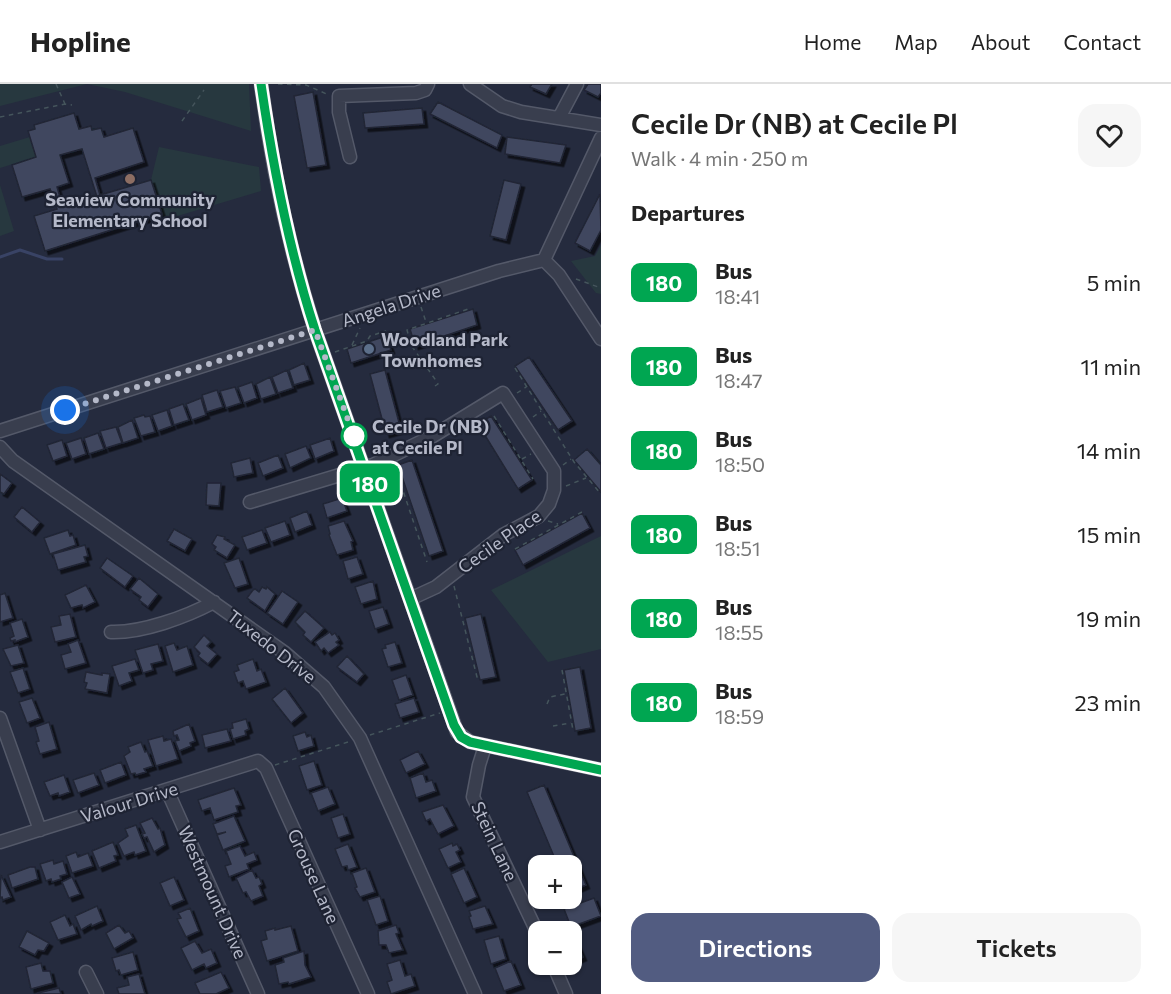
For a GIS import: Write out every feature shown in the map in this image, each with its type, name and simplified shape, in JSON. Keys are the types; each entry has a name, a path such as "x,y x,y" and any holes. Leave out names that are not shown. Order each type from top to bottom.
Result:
{"street":[{"path":"261,84 286,230 315,330 454,725 461,737 470,742 601,770"},
{"path":"350,157 339,112 339,96 416,93 425,90 428,84"},
{"path":"470,84 502,106 521,112 601,125"},
{"path":"559,118 577,84"},
{"path":"601,138 544,260 559,275 601,339"},
{"name":"Angela Drive","path":"0,431 499,271 544,260"},
{"name":"Cecile Place","path":"250,502 365,467 434,436 503,393 554,471 554,490 549,504 539,516 502,535 436,586 410,599"},
{"name":"Tuxedo Drive","path":"0,447 13,461 285,652 324,687 360,738 475,994"},
{"path":"111,632 129,633 198,610 213,602"},
{"path":"0,718 40,830"},
{"name":"Stein Lane","path":"485,746 473,797 532,921"},
{"name":"Valour Drive","path":"0,842 167,790 262,764"},
{"name":"Grouse Lane","path":"262,764 368,994"},
{"name":"Westmount Drive","path":"167,790 258,994"},
{"path":"87,972 97,994"},
{"path":"558,975 566,994"}],"path":[{"path":"56,84 65,104"},
{"path":"278,84 306,85 339,100"},
{"path":"182,121 204,90"},
{"path":"0,117 65,104 72,105"},
{"path":"559,275 601,288"},
{"path":"420,305 426,323"},
{"path":"435,386 437,382 411,345 408,329 471,308"},
{"path":"352,346 362,323"},
{"path":"334,352 367,341 370,336 386,331"},
{"path":"515,368 572,459 601,494"},
{"path":"516,394 527,387"},
{"path":"532,417 542,411"},
{"path":"494,416 534,479"},
{"path":"521,460 531,454"},
{"path":"565,464 572,459"},
{"path":"393,461 428,562"},
{"path":"566,486 587,477"},
{"path":"515,549 520,544 582,512"},
{"path":"541,519 560,524"},
{"path":"545,527 548,531"},
{"path":"455,587 478,681"},
{"path":"562,670 573,730"},
{"path":"546,704 550,697 566,694"},
{"path":"381,731 449,710"},
{"path":"553,726 572,723"},
{"path":"262,764 360,738"}],"shaded area":[{"path":"0,84 87,84 0,106"},
{"path":"87,84 249,84 251,131 125,92"},
{"path":"30,137 36,157 0,168 0,146"},
{"path":"159,147 259,167 261,191 164,220 151,180"},
{"path":"0,185 14,231 0,236"},
{"path":"601,245 601,294 596,293 571,261 595,256"},
{"path":"601,536 601,649 548,662 491,590"}],"building":[{"path":"532,84 552,84 546,94 530,87"},
{"path":"588,84 601,84 601,93 598,97 584,90"},
{"path":"313,92 326,165 307,168 294,96"},
{"path":"438,102 502,135 497,148 430,114"},
{"path":"422,108 424,124 365,128 363,113"},
{"path":"74,113 79,129 91,126 92,130 101,128 104,137 133,128 144,162 95,178 100,195 151,180 162,214 45,251 34,216 57,209 50,189 22,197 12,165 36,157 28,131 35,129 34,125","holes":["82,149 97,197 63,207 57,187 69,183 60,155"]},
{"path":"507,137 566,145 560,163 505,154"},
{"path":"504,180 521,184 506,240 490,236"},
{"path":"600,194 601,230 590,251 575,243"},
{"path":"473,309 477,325 415,346 410,329"},
{"name":"Woodland Park Townhomes","path":"386,336 391,350 351,363 347,349"},
{"path":"529,357 572,421 558,430 515,366"},
{"path":"304,363 310,380 294,385 289,370"},
{"path":"287,370 293,388 278,393 272,377"},
{"path":"385,370 401,430 386,434 370,374"},
{"path":"270,377 276,394 261,399 256,384"},
{"path":"252,382 257,398 244,403 238,387"},
{"path":"235,387 241,403 226,408 220,391"},
{"path":"217,390 223,407 207,412 202,395"},
{"path":"201,398 206,415 192,420 186,404"},
{"path":"183,404 189,420 174,425 169,409"},
{"path":"167,410 172,426 158,431 152,415"},
{"path":"144,415 145,417 150,416 155,432 141,436 134,418"},
{"path":"491,416 532,480 518,489 478,424"},
{"path":"132,420 138,438 123,443 118,427"},
{"path":"116,427 122,443 106,448 100,431"},
{"path":"98,433 104,449 89,454 84,438"},
{"path":"81,438 86,454 72,459 66,443"},
{"path":"330,438 334,451 315,459 310,445"},
{"path":"62,440 67,456 53,461 47,445"},
{"path":"306,446 311,458 290,468 285,454"},
{"path":"587,449 601,465 601,492 574,460"},
{"path":"278,455 283,468 263,476 258,463"},
{"path":"250,458 253,473 234,477 231,463"},
{"path":"412,460 443,551 429,556 398,465"},
{"path":"0,474 12,483 4,494 0,492"},
{"path":"207,483 221,483 219,506 206,505"},
{"path":"342,498 347,511 327,518 323,504"},
{"path":"22,507 40,522 32,532 14,517"},
{"path":"307,511 312,525 295,532 290,518"},
{"path":"582,513 590,528 523,565 515,550"},
{"path":"285,521 290,535 271,542 265,528"},
{"path":"344,521 353,541 351,542 353,550 337,555 328,526"},
{"path":"174,529 192,539 185,551 167,541"},
{"path":"68,530 70,536 73,535 76,545 50,554 44,538"},
{"path":"262,530 267,543 247,550 242,537"},
{"path":"217,535 225,537 224,539 235,545 227,558 214,550 216,547 212,544"},
{"path":"85,545 88,556 84,557 86,562 58,570 53,554"},
{"path":"357,557 363,574 348,579 343,561"},
{"path":"107,558 133,576 125,587 100,568"},
{"path":"239,558 248,584 235,588 224,563"},
{"path":"139,578 158,594 148,607 139,600 141,597 130,589"},
{"path":"373,581 377,599 361,604 355,587"},
{"path":"86,585 95,602 83,608 82,605 71,608 65,595"},
{"path":"262,587 266,589 267,587 275,594 265,611 247,598 253,590 259,592"},
{"path":"282,591 298,602 283,624 267,613"},
{"path":"5,593 13,618 0,622 0,595"},
{"path":"383,607 389,624 375,629 369,611"},
{"path":"305,611 324,628 311,642 303,635 305,632 295,622"},
{"path":"70,614 76,637 55,642 51,627 61,625 59,616"},
{"path":"481,614 496,677 480,680 465,618"},
{"path":"22,619 28,637 15,642 15,640 11,641 10,638 14,636 10,623"},
{"path":"330,632 332,635 335,633 339,640 336,642 339,645 328,653 324,648 321,651 315,642"},
{"path":"204,635 211,642 207,646 217,654 208,664 198,656 200,653 194,647"},
{"path":"78,640 86,663 65,669 61,655 71,652 68,644"},
{"path":"395,642 402,663 388,667 382,649 386,648 385,645"},
{"path":"174,643 177,650 187,646 193,665 173,672 165,646"},
{"path":"158,644 163,661 151,664 153,670 143,673 135,650"},
{"path":"18,645 24,663 11,666 3,649"},
{"path":"347,656 364,674 357,682 337,667"},
{"path":"135,659 139,670 129,673 132,681 119,686 112,666"},
{"path":"253,659 257,671 261,669 266,682 246,689 243,681 238,683 234,672 239,670 237,665"},
{"path":"580,667 591,728 575,731 564,670"},
{"path":"23,668 30,689 18,693 10,672"},
{"path":"86,672 110,674 107,693 85,689"},
{"path":"406,675 413,695 399,700 392,680"},
{"path":"285,688 303,713 291,723 272,699"},
{"path":"32,698 40,718 27,723 19,702"},
{"path":"414,698 419,712 400,718 395,704"},
{"path":"246,719 249,729 245,731 246,735 233,739 230,729 233,728 232,723"},
{"path":"49,722 57,749 40,754 35,727"},
{"path":"189,724 195,741 190,743 191,746 179,751 175,741 179,740 177,735 174,736 173,731"},
{"path":"227,729 231,741 205,748 202,735"},
{"path":"305,732 307,737 311,735 314,746 298,751 293,736"},
{"path":"163,736 164,741 171,739 178,759 156,766 148,740"},
{"path":"141,742 153,766 144,769 146,772 131,774 124,756 130,752 128,747"},
{"path":"418,751 425,764 406,773 400,760"},
{"path":"314,761 322,785 307,790 299,766"},
{"path":"121,762 126,775 105,783 100,770"},
{"path":"94,773 99,785 78,793 73,780"},
{"path":"423,773 426,782 432,780 436,791 416,798 410,778"},
{"path":"64,775 70,792 50,796 44,782"},
{"path":"544,785 573,855 553,855 527,792"},
{"path":"328,787 335,804 318,811 311,793"},
{"path":"234,788 241,805 236,806 238,812 214,820 210,808 202,811 198,800"},
{"path":"443,805 454,826 438,834 430,819 426,821 422,812"},
{"path":"343,814 350,834 338,838 331,818"},
{"path":"234,816 245,841 223,850 217,835 226,832 217,834 213,824"},
{"path":"152,818 158,829 160,828 165,845 154,852 147,837 144,838 142,834 145,833 140,823"},
{"path":"136,825 146,851 124,856 118,843 128,836 125,829"},
{"path":"113,842 118,855 114,856 116,861 99,868 92,851"},
{"path":"452,843 453,846 457,844 460,850 456,852 461,862 448,868 439,849"},
{"path":"348,844 357,867 348,870 347,866 342,867 335,849"},
{"path":"240,846 245,856 254,852 257,860 247,864 249,869 229,877 225,866 231,864 226,851"},
{"path":"76,852 78,857 88,853 93,866 72,873 66,856"},
{"path":"53,860 54,864 63,861 67,874 52,882 51,879 46,881 40,864"},
{"path":"35,867 38,879 12,888 8,875"},
{"path":"366,868 375,892 360,897 355,888 357,887 352,873"},
{"path":"464,868 477,897 464,903 451,874"},
{"path":"252,870 262,884 259,886 263,896 251,901 246,892 243,893 236,878"},
{"path":"1,875 11,897 3,900 2,897 0,898"},
{"path":"72,877 80,894 69,898 62,882"},
{"path":"174,877 184,900 170,906 160,883"},
{"path":"380,896 388,921 376,925 367,900"},
{"path":"594,898 601,916 582,923 582,921 569,921 564,909 582,909 582,902"},
{"path":"97,906 103,921 81,930 75,916"},
{"path":"485,906 493,924 473,929 469,911"},
{"path":"190,908 199,931 186,937 177,919 181,918 178,913"},
{"path":"65,915 70,926 73,924 77,934 58,940 50,922"},
{"path":"119,925 125,933 129,931 133,938 114,949 106,933"},
{"path":"396,925 399,933 396,934 403,950 389,953 386,945 379,945 378,931"},
{"path":"291,926 298,951 267,961 261,941 267,939 265,931"},
{"path":"27,931 49,943 44,951 38,950 35,955 19,947"},
{"path":"499,936 506,959 491,964 484,940"},
{"path":"195,941 202,953 211,949 217,963 206,968 204,964 192,970 181,948"},
{"path":"304,951 305,965 311,977 289,984 288,982 279,984 275,965 284,962 283,958"},
{"path":"133,952 138,970 121,975 119,970 116,971 112,958"},
{"path":"400,960 405,976 411,974 415,986 391,994 387,982 392,980 387,964"},
{"path":"511,961 521,985 504,991 495,968"},
{"path":"41,963 43,971 50,971 53,983 31,989 26,967"},
{"path":"221,972 229,988 216,994 200,994 195,983"},
{"path":"139,974 145,994 119,994 117,988 129,985 127,977"},
{"path":"59,988 61,994 38,994 38,993"}],"waterway":[{"path":"0,257 20,250 47,259 62,259"}],"bus line":[{"name":"180","path":"261,84 286,230 315,330 457,732 470,742 601,770"}],"place":[{"name":"Seaview Community Elementary School","path":"130,179"},
{"name":"Woodland Park Townhomes","path":"369,349"},
{"name":"Cecile Dr (NB) at Cecile Pl","path":"354,436"}],"route":[{"path":"65,410 315,330 354,436"}]}
